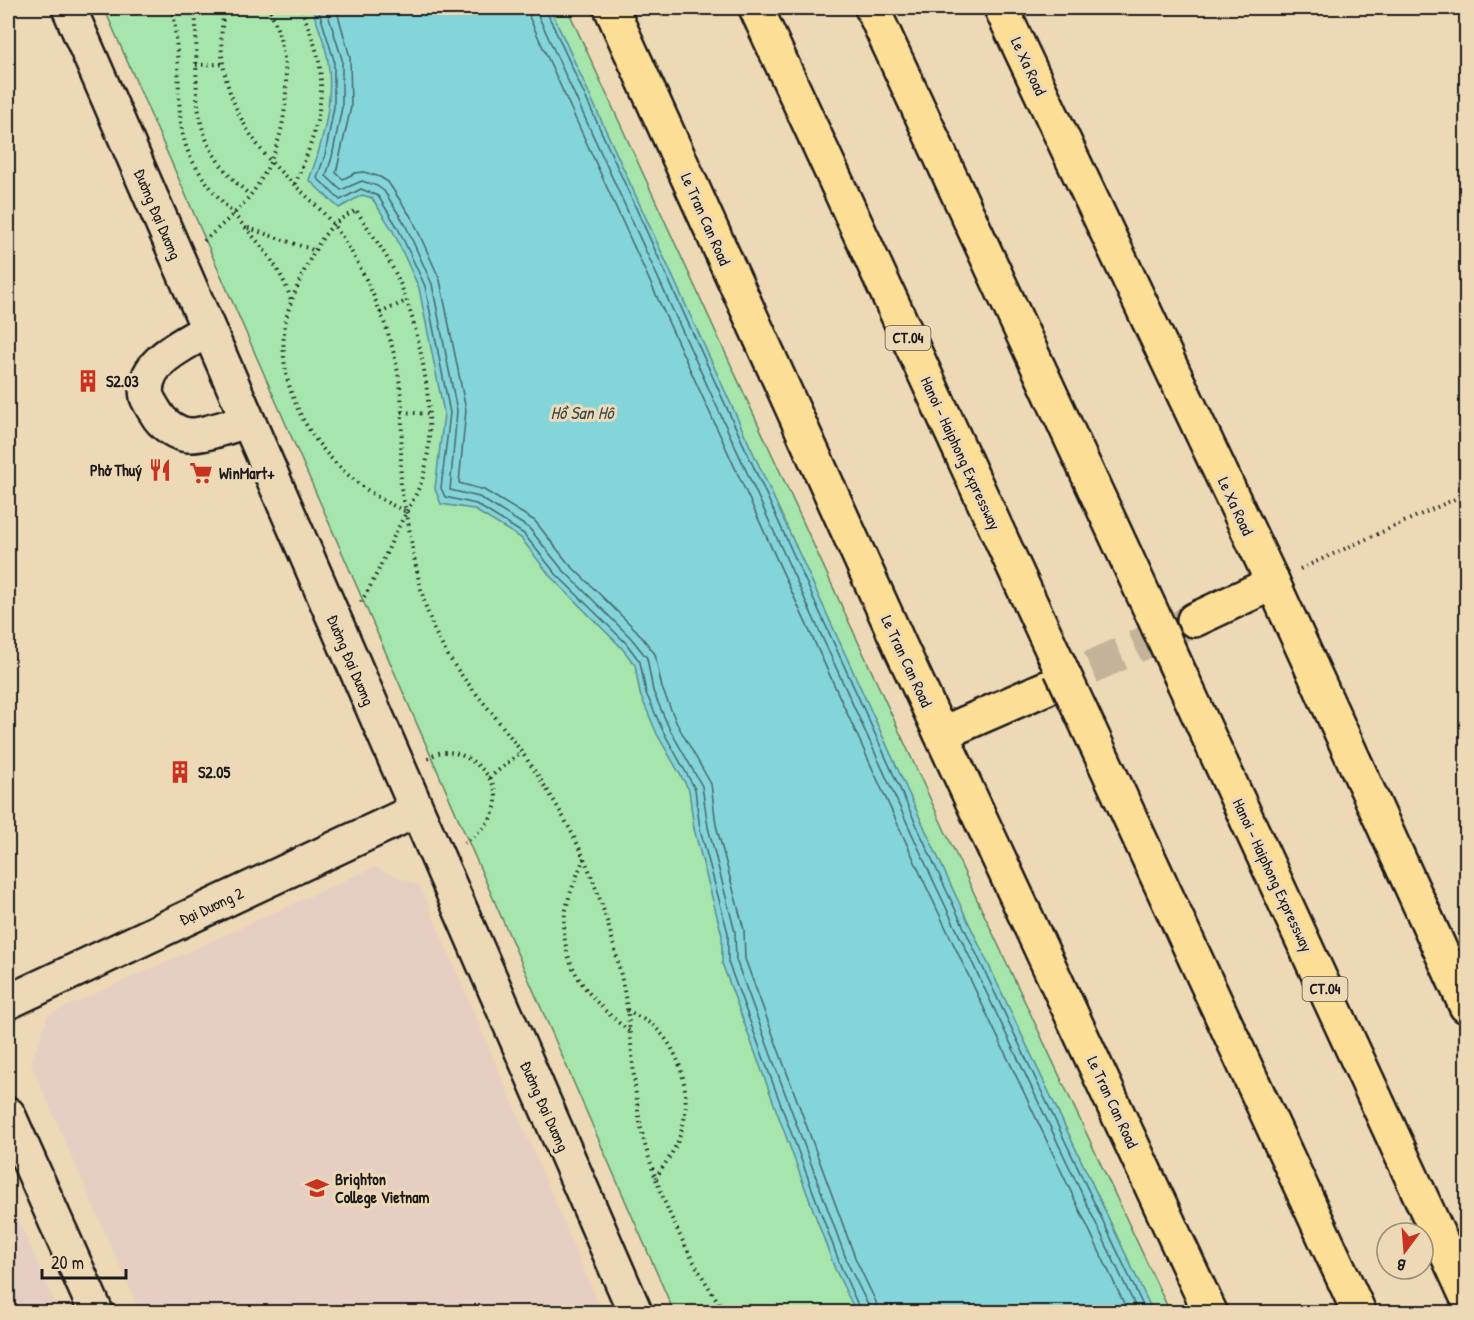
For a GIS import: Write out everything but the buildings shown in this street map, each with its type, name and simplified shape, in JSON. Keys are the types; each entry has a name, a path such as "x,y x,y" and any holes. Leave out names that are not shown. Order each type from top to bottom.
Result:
{"main road":[{"name":"Le Tran Can Road","path":"611,8 941,734 1210,1312"},
{"name":"Hanoi – Haiphong Expressway","path":"756,8 1053,678"},
{"name":"Hanoi – Haiphong Expressway","path":"872,8 1467,1295"},
{"name":"Le Xa Road","path":"1001,8 1273,583 1467,1006"},
{"path":"1194,620 1273,583"},
{"path":"941,734 1053,678"},
{"name":"CT.04","path":"1053,678 1089,729 1359,1312"}],"street":[{"name":"Đường Đại Dương","path":"69,8 635,1312"},
{"path":"208,330 161,359 153,368 147,396 159,419 174,431 190,435 247,421"},
{"name":"Đại Dương 2","path":"8,1002 416,811"},
{"path":"8,1114 96,1312"}],"path":[{"path":"173,8 183,139 192,161 233,215 246,227 273,261 285,281 291,301"},
{"path":"195,8 198,110 203,134 213,155 230,179 250,195"},
{"path":"225,8 221,24 229,94 246,130 271,161 334,225 351,250 372,290 388,334 398,376 402,412 401,491 425,606 440,644 460,676 499,721 558,806 584,858 605,918 621,975 636,1099 656,1178 701,1275 725,1312"},
{"path":"201,244 233,215 250,195 271,161 284,118 287,90 285,63 279,32 269,8"},
{"path":"296,184 318,122 321,92 318,58 301,8"},
{"path":"196,65 224,64"},
{"path":"358,605 374,581 421,482 429,441 429,414 421,353 406,301 398,280 356,210 334,225 305,269 291,301 284,332 284,363 295,402 313,436 333,461 359,484 388,503 406,511"},
{"path":"246,227 316,251"},
{"path":"380,313 406,301"},
{"path":"402,412 429,414"},
{"path":"1273,583 1467,494"},
{"path":"427,759 446,752 461,756 474,762 493,784 496,799 492,815 484,828 463,843"},
{"path":"489,778 521,752"},
{"path":"584,858 565,916 566,943 581,985 595,1002 629,1031"},
{"path":"627,1010 651,1024 667,1041 678,1061 683,1082 685,1099 682,1128 676,1145 656,1178"}],"shaded area":[{"name":"Brighton College Vietnam","path":"374,867 420,886 602,1312 140,1312 31,1064 48,1015"},
{"path":"8,1196 59,1312 8,1312"}],"green space":[{"path":"104,8 567,8 945,831 1170,1312 674,1312"}],"water":[{"name":"Hồ San Hô","path":"312,8 550,8 947,877 1153,1312 856,1312 835,1269 722,963 722,935 694,829 689,790 657,734 640,694 635,665 621,647 551,577 521,538 473,509 441,504 435,489 444,413 419,288 393,231 372,198 362,195 339,208 309,180 323,137 330,91 327,54"}],"tunnel":[{"path":"1046,688 1194,620"}],"place":[{"name":"S2.03","path":"88,381"},
{"name":"Phở Thuý","path":"160,470"},
{"name":"WinMart+","path":"201,473"},
{"name":"S2.05","path":"180,772"},
{"name":"Brighton College Vietnam","path":"317,1188"}]}
